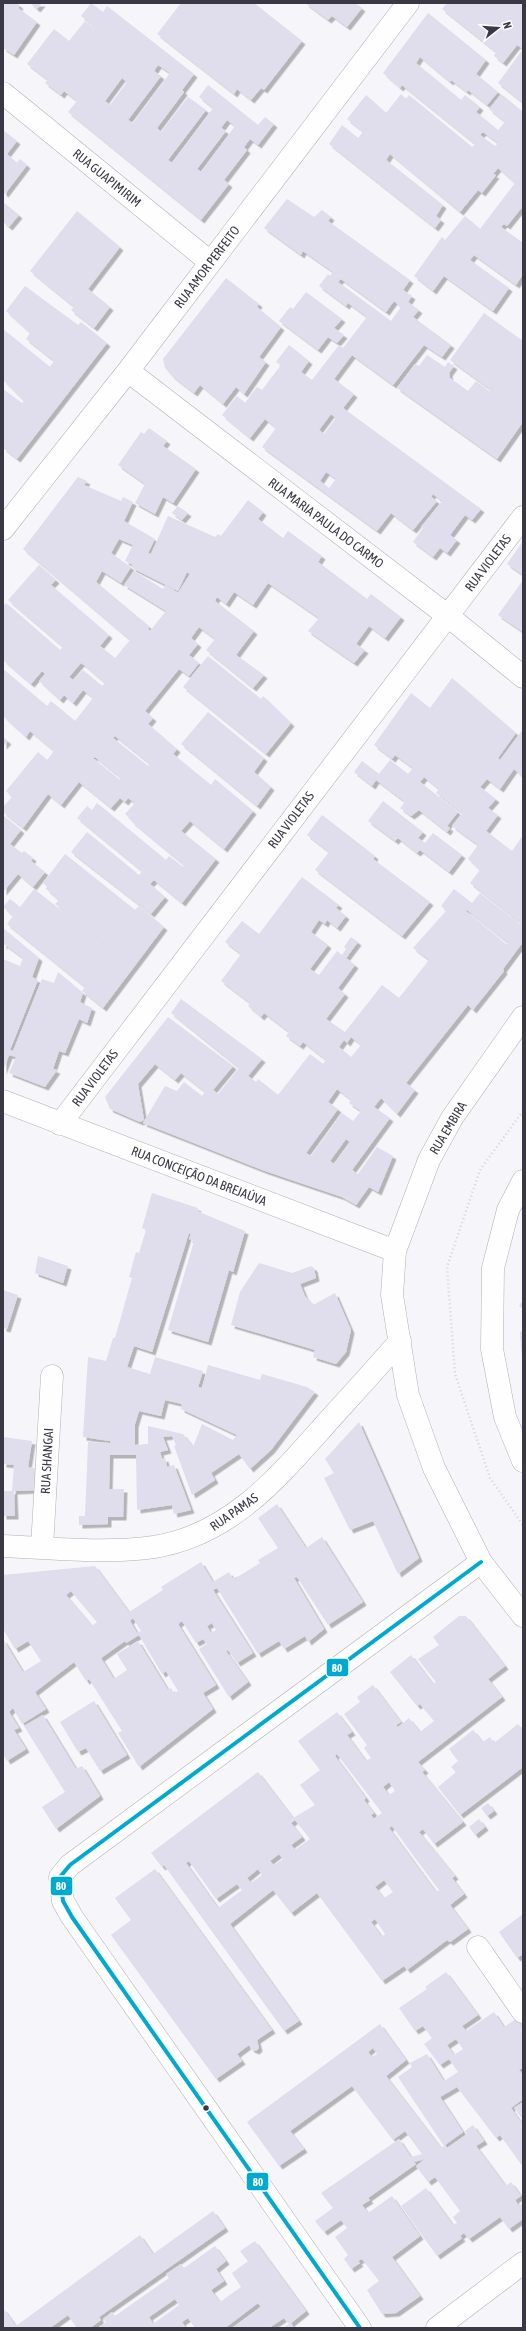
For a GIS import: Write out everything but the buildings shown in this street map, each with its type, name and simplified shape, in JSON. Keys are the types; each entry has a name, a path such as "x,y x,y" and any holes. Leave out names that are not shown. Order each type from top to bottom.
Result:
{"street":[{"name":"RUA AMOR PERFEITO","path":"3,529 128,371 408,3"},
{"name":"RUA GUAPIMIRIM","path":"3,93 210,262"},
{"name":"RUA MARIA PAULA DO CARMO","path":"128,371 448,616 523,676"},
{"name":"RUA VIOLETAS","path":"60,1124 523,517"},
{"name":"RUA EMBIRA","path":"523,1017 452,1118 429,1160 395,1251 392,1295 408,1395 420,1433 434,1468 481,1562 523,1616"},
{"name":"RUA CONCEIÇÃO DA BREJAÚVA","path":"3,1101 395,1251"},
{"path":"523,1181 508,1210 493,1268 492,1349 505,1417 523,1461"},
{"name":"RUA PAMAS","path":"3,1546 112,1549 155,1547 212,1529 247,1506 278,1478 400,1341"},
{"name":"RUA SHANGAI","path":"42,1547 52,1376"},
{"path":"360,2328 72,1917 63,1901 60,1877 70,1865 481,1562"},
{"path":"478,1948 523,2012"},
{"path":"437,2328 523,2263"}],"transit line":[{"name":"80","path":"360,2328 72,1917 63,1901 60,1877 70,1865 481,1562"}]}
